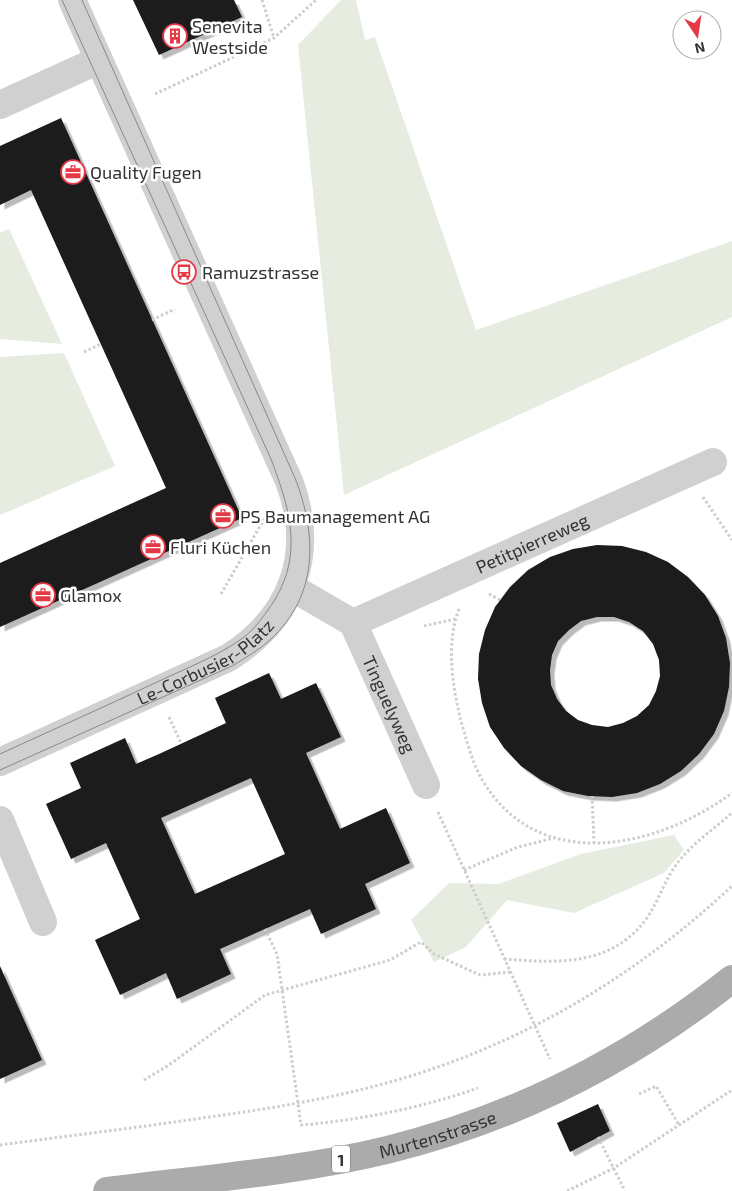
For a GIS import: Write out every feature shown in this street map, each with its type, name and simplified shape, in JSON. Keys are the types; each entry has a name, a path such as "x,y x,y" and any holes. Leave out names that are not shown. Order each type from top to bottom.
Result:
{"main road":[{"name":"Murtenstrasse","path":"107,1191 316,1163 386,1150 444,1134 522,1105 564,1086 659,1031 701,1003 732,978"}],"street":[{"path":"0,105 99,60 72,0"},
{"name":"Le-Corbusier-Platz","path":"0,762 228,658 262,633 280,609 291,586 299,561 300,522 296,500 99,60"},
{"name":"Petitpierreweg","path":"353,623 712,462"},
{"path":"291,586 353,623"},
{"name":"Tinguelyweg","path":"353,623 426,785"},
{"path":"0,820 43,922"}],"path":[{"path":"262,0 274,38"},
{"path":"155,94 274,38 316,0"},
{"path":"152,320 175,309"},
{"path":"84,352 101,344"},
{"path":"681,476 706,500 732,540"},
{"path":"221,594 267,513"},
{"path":"464,601 455,619 452,666 457,701 474,762 482,780 506,811 536,832 555,838 594,842 624,841 672,828 710,809 732,793"},
{"path":"170,718 181,743"},
{"path":"426,785 534,1027 548,1054"},
{"path":"592,796 594,842"},
{"path":"504,959 554,962 574,961 595,956 621,943 630,937 647,918 680,859 732,813"},
{"path":"464,870 518,847 555,838"},
{"path":"0,1145 298,1104 368,1089 469,1056 534,1027 600,990 653,954 698,918 732,886"},
{"path":"265,929 277,954 301,1125 333,1122 411,1108 482,1086"},
{"path":"144,1080 169,1065 266,995 390,960 422,942 434,954 480,975 510,972"},
{"path":"542,1063 551,1060"},
{"path":"639,1094 656,1086 679,1125"},
{"path":"567,1191 614,1168 732,1090"},
{"path":"598,1137 625,1191"}],"shaded area":[{"path":"341,0 356,0 365,40 375,37 476,330 732,241 732,317 344,495 298,45"},
{"path":"9,229 62,344 0,339 0,233"},
{"path":"64,353 115,466 0,515 0,357"},
{"path":"674,835 684,850 664,873 574,913 507,900 466,947 434,962 411,920 449,883 498,884 581,854"}],"building":[{"name":"Senevita Westside","path":"133,0 234,0 242,17 159,55"},
{"path":"61,118 242,518 0,627 0,563 166,488 31,190 0,205 0,146"},
{"path":"597,545 622,546 646,552 668,562 688,577 705,595 718,616 726,638 730,663 729,687 724,711 714,734 699,754 681,771 660,784 637,793 612,797 588,796 563,791 541,780 521,766 504,748 490,727 482,703 478,679 479,654 485,630 495,607 510,587 528,570 550,557 573,549","holes":["597,617 614,617 629,622 643,631 653,644 659,660 660,676 656,691 649,705 637,716 623,723 608,727 592,725 578,720 566,711 557,699 551,685 552,655 558,641 581,621"]},
{"path":"269,673 281,699 316,683 341,737 306,753 340,829 386,808 410,863 365,884 376,909 321,934 310,909 220,949 231,974 177,999 166,973 120,995 95,940 140,919 106,843 71,859 46,804 81,788 70,763 125,738 136,764 226,723 215,698","holes":["251,778 285,854 195,894 161,818"]},
{"path":"0,966 42,1060 0,1079"},
{"path":"598,1104 610,1131 570,1152 557,1123"}],"tram line":[{"path":"0,754 199,663 240,640 259,622 280,591 287,572 290,554 291,535 289,517 271,459 62,0"},
{"path":"0,770 232,666 252,654 270,640 286,622 298,604 309,564 310,542 307,521 295,478 82,0"}],"place":[{"name":"Senevita Westside","path":"175,36"},
{"name":"Quality Fugen","path":"73,172"},
{"name":"Ramuzstrasse","path":"184,272"},
{"name":"PS Baumanagement AG","path":"223,516"},
{"name":"Fluri Küchen","path":"153,547"},
{"name":"Glamox","path":"43,595"}]}
